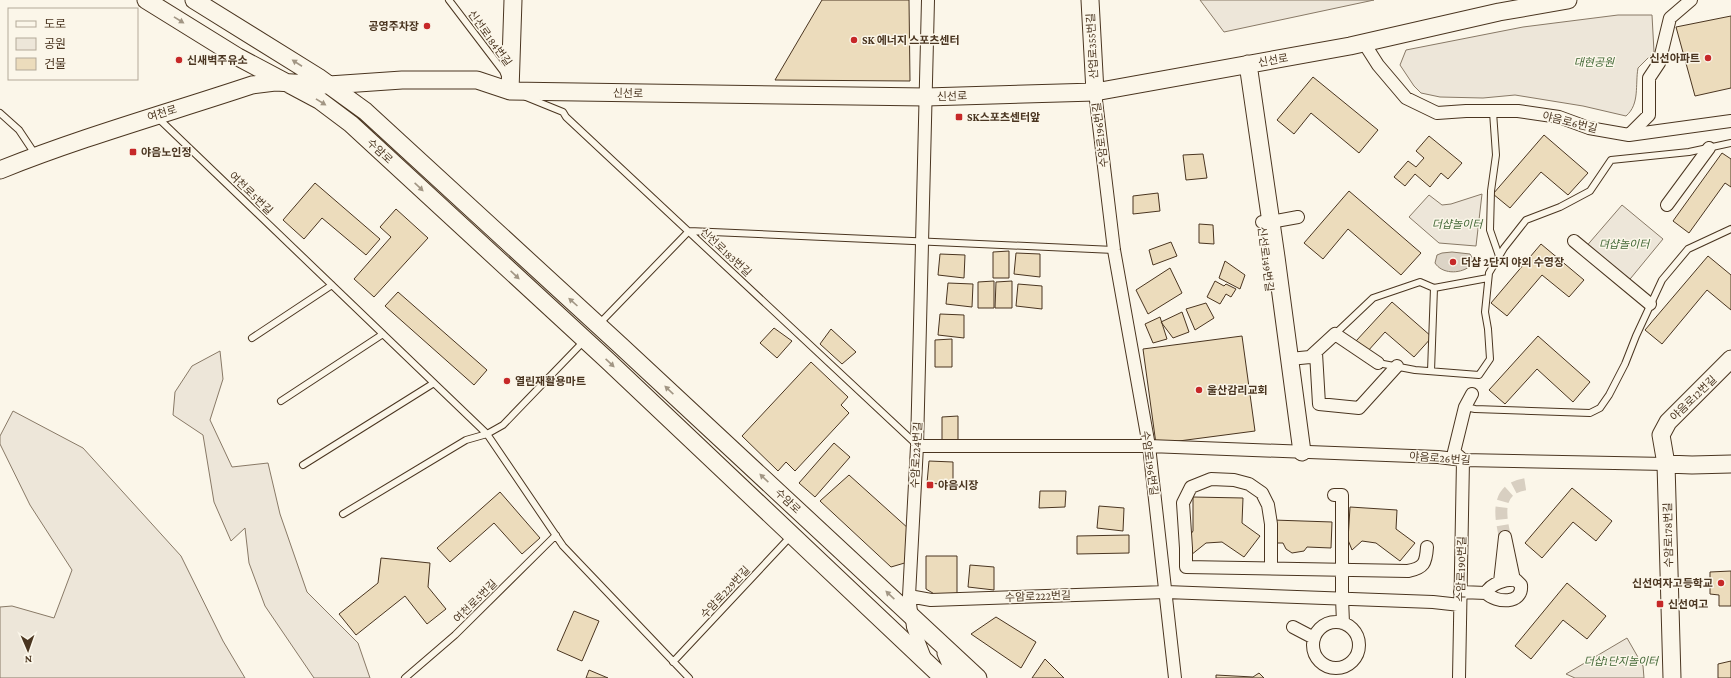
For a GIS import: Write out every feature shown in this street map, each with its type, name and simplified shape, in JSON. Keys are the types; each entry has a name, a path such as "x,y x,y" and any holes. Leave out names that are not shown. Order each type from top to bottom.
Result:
{"main road":[{"name":"수암로","path":"146,0 238,57 287,82 329,106 351,124 585,340 792,536 928,671 942,678"},
{"name":"수암로","path":"194,0 277,50 365,111 978,678"},
{"path":"510,91 513,0"},
{"name":"산업로355번길","path":"1090,0 1095,92"},
{"name":"신선로","path":"329,85 402,80 477,80 510,91 926,97 1095,92 1364,42 1499,12 1568,0"},
{"name":"신선로149번길","path":"1244,65 1297,452"},
{"name":"여천로","path":"0,170 36,155 155,115 252,85 287,82 329,85"},
{"path":"1266,222 1290,359 1297,452"},
{"name":"야음로12번길","path":"1666,464 1662,435 1668,422 1731,359"},
{"name":"야음로26번길","path":"1666,464 1731,464"},
{"name":"수암로178번길","path":"1666,464 1672,678"},
{"path":"928,671 932,649 939,641 957,678"}],"street":[{"name":"수암로224번길","path":"928,0 918,446 909,596 911,615 917,639 928,671"},
{"path":"1629,135 1649,115 1649,78 1659,63 1670,18 1691,0"},
{"name":"야음로6번길","path":"1364,42 1378,65 1406,98 1437,113 1518,111 1559,117 1589,128 1629,135 1731,121"},
{"name":"수암로196번길","path":"1095,92 1114,250 1149,446 1175,678"},
{"path":"1667,205 1709,148"},
{"path":"1266,222 1298,217"},
{"path":"1574,241 1650,304"},
{"path":"1290,359 1310,358 1335,334 1378,363"},
{"path":"1316,353 1319,404 1359,408 1397,366"},
{"path":"1463,460 1454,452 1465,407 1472,394"},
{"name":"야음로26번길","path":"918,446 1149,446 1438,457 1463,460 1666,464"},
{"name":"수암로190번길","path":"1459,678 1463,460"},
{"path":"1271,568 1271,524 1268,505 1262,493 1249,484 1234,480 1211,479 1191,487 1183,503 1186,567 1408,571 1418,569 1424,564 1427,547"},
{"path":"1334,495 1342,496 1343,623"},
{"path":"1500,582 1505,537 1514,580"},
{"path":"1460,592 1486,593 1490,598 1497,600 1514,599 1519,596 1521,589 1519,582 1509,580 1500,582 1488,589 1486,593"},
{"name":"수암로222번길","path":"909,596 931,600 1166,592 1433,602 1460,605"},
{"path":"1329,623 1343,623 1355,633 1359,647 1357,655 1346,665 1339,668 1331,668 1324,665 1314,654 1314,638 1317,632 1329,623"},
{"path":"1293,627 1314,638"}],"lane":[{"name":"신선로184번길","path":"449,0 503,71 510,91"},
{"name":"신선로183번길","path":"510,91 563,112 566,117 918,446"},
{"path":"1493,112 1496,155 1491,191 1490,230 1499,256"},
{"path":"0,113 19,130 36,155"},
{"name":"여천로5번길","path":"155,115 487,434 563,546 689,678"},
{"path":"1378,363 1431,371 1480,374 1490,359 1485,312 1489,273 1499,256 1526,220 1560,207 1590,191 1611,160 1689,152 1731,143"},
{"path":"1465,407 1475,409 1590,413 1598,410 1609,395 1625,364 1650,304 1662,280 1688,250 1731,229"},
{"path":"598,325 689,231 1114,250"},
{"path":"1335,334 1373,298 1420,282 1434,288 1488,278"},
{"path":"252,338 332,285"},
{"path":"1431,371 1434,288"},
{"path":"280,401 383,334"},
{"path":"343,514 466,440 487,434 503,425 585,340"},
{"path":"303,465 434,383"},
{"name":"여천로5번길","path":"405,678 455,635 556,534"},
{"name":"수암로229번길","path":"673,662 792,536"}],"green space":[{"path":"1200,0 1374,0 1224,32"},
{"name":"대현공원","path":"1618,15 1652,15 1654,52 1638,68 1635,100 1626,116 1583,106 1515,95 1483,98 1440,97 1421,93 1414,86 1400,65 1406,50 1523,27"},
{"name":"더샵놀이터","path":"1482,194 1476,246 1439,243 1409,217 1429,195 1442,205 1451,204"},
{"name":"뎌샵놀이터","path":"1622,205 1663,239 1626,284 1584,249"},
{"path":"220,351 223,379 210,420 232,467 268,463 280,514 307,592 358,643 370,678 314,678 265,606 249,563 245,528 231,541 214,502 203,435 173,415 175,392 192,366"},
{"path":"13,411 83,448 181,556 223,641 245,678 0,678 0,607 12,606 54,618 72,570 30,505 0,444 0,436"},
{"name":"더샵1단지놀이터","path":"1627,638 1643,666 1644,678 1575,678 1566,674"}],"shaded area":[{"name":"더샵 2단지 야외 수영장","path":"1452,252 1470,254 1473,259 1469,267 1460,271 1451,272 1438,267 1435,263 1437,255"}],"building":[{"name":"SK 에너지 스포츠센터","path":"822,0 909,0 910,81 775,80"},
{"name":"신선아파트","path":"1731,16 1731,88 1695,96 1676,27"},
{"path":"1313,77 1378,130 1359,153 1311,113 1294,134 1277,120"},
{"path":"1544,135 1588,173 1568,195 1541,172 1510,208 1493,194"},
{"path":"1429,136 1462,163 1448,179 1441,173 1430,187 1415,174 1405,186 1394,177 1408,161 1416,167 1424,158 1416,151"},
{"path":"1722,153 1731,159 1731,187 1725,183 1689,233 1673,221"},
{"path":"1203,154 1207,178 1186,180 1183,155"},
{"path":"315,183 380,239 366,255 322,218 304,239 283,220"},
{"path":"1349,191 1421,253 1401,275 1348,229 1323,259 1304,243"},
{"path":"1158,193 1160,211 1133,214 1133,196"},
{"path":"396,209 428,238 374,297 354,279 391,237 380,227"},
{"path":"1199,224 1213,225 1214,244 1199,243"},
{"path":"1171,242 1177,256 1153,265 1149,250"},
{"path":"1541,244 1584,280 1569,297 1542,275 1507,316 1491,303"},
{"path":"1009,251 1009,278 993,278 993,252"},
{"path":"1016,253 1040,254 1040,277 1014,274"},
{"path":"940,254 965,255 964,278 938,275"},
{"path":"1708,256 1731,275 1731,310 1707,290 1662,344 1645,330"},
{"path":"1225,261 1245,275 1240,289 1219,278"},
{"path":"1170,268 1182,293 1148,314 1136,290"},
{"path":"994,281 994,308 978,308 978,282"},
{"path":"1012,281 1012,308 995,308 996,282"},
{"path":"1215,281 1224,286 1226,284 1236,289 1231,297 1226,294 1220,304 1207,297"},
{"path":"948,283 973,284 972,307 946,304"},
{"path":"1018,284 1042,286 1042,309 1016,306"},
{"path":"398,292 487,370 474,385 385,306"},
{"path":"1392,302 1432,337 1414,357 1385,332 1367,352 1356,341"},
{"path":"1206,303 1214,318 1195,330 1186,309"},
{"path":"1182,312 1189,332 1173,338 1161,322"},
{"path":"940,314 964,315 964,338 938,335"},
{"path":"1160,317 1167,339 1153,343 1145,324"},
{"path":"774,328 792,341 777,358 760,343"},
{"path":"831,329 856,352 842,364 820,344"},
{"name":"울산감리교회","path":"1242,336 1255,431 1156,444 1143,349"},
{"path":"1538,336 1590,382 1573,402 1537,369 1505,404 1489,390"},
{"path":"952,339 952,367 935,367 935,340"},
{"path":"811,362 848,397 841,405 849,413 795,471 786,462 778,471 742,436"},
{"path":"958,416 958,443 942,443 942,417"},
{"path":"834,443 850,457 815,497 799,483"},
{"path":"929,461 953,462 953,485 927,483"},
{"path":"849,475 909,529 908,562 891,567 820,501"},
{"path":"1572,488 1612,521 1596,541 1573,522 1542,558 1525,543"},
{"path":"1040,491 1066,491 1065,507 1039,508"},
{"path":"500,492 540,538 522,554 494,523 450,562 437,548"},
{"path":"1193,497 1243,498 1242,523 1260,536 1244,557 1222,542 1206,543 1191,555 1186,541 1193,531"},
{"path":"1099,506 1124,508 1123,531 1097,528"},
{"path":"1350,507 1397,510 1396,529 1415,543 1400,561 1376,543 1362,541 1352,550 1348,540"},
{"path":"1273,520 1332,522 1331,548 1307,547 1304,551 1292,553 1286,549 1283,543 1272,543"},
{"path":"1129,535 1129,553 1077,554 1077,536"},
{"path":"926,556 957,556 957,595 936,595 926,589"},
{"path":"381,558 430,563 428,587 446,609 427,624 405,596 356,635 339,614 378,583"},
{"path":"970,565 994,567 994,590 968,587"},
{"name":"신선여자고등학교","path":"1731,571 1731,606 1719,606 1719,595 1710,594 1710,572"},
{"path":"1567,583 1606,616 1587,639 1563,620 1531,659 1515,646"},
{"path":"574,611 599,621 582,661 557,650"},
{"path":"996,617 1036,642 1021,668 971,634"},
{"path":"1045,659 1064,678 1032,678"},
{"path":"1731,661 1731,678 1718,678 1718,664"},
{"path":"589,670 608,678 586,678"},
{"path":"1259,673 1264,678 1216,678 1216,675 1253,677"}],"tunnel":[{"path":"1505,537 1501,512 1502,504 1509,491 1527,484"}],"place":[{"name":"공영주차장","path":"427,26"},
{"name":"SK 에너지 스포츠센터","path":"854,40"},
{"name":"신선아파트","path":"1708,58"},
{"name":"신새벽주유소","path":"179,60"},
{"name":"SK스포츠센터앞","path":"959,117"},
{"name":"야음노인정","path":"133,152"},
{"name":"더샵 2단지 야외 수영장","path":"1453,262"},
{"name":"열린재활용마트","path":"507,381"},
{"name":"울산감리교회","path":"1199,390"},
{"name":"야음시장","path":"930,485"},
{"name":"신선여자고등학교","path":"1721,583"},
{"name":"신선여고","path":"1660,604"}]}
